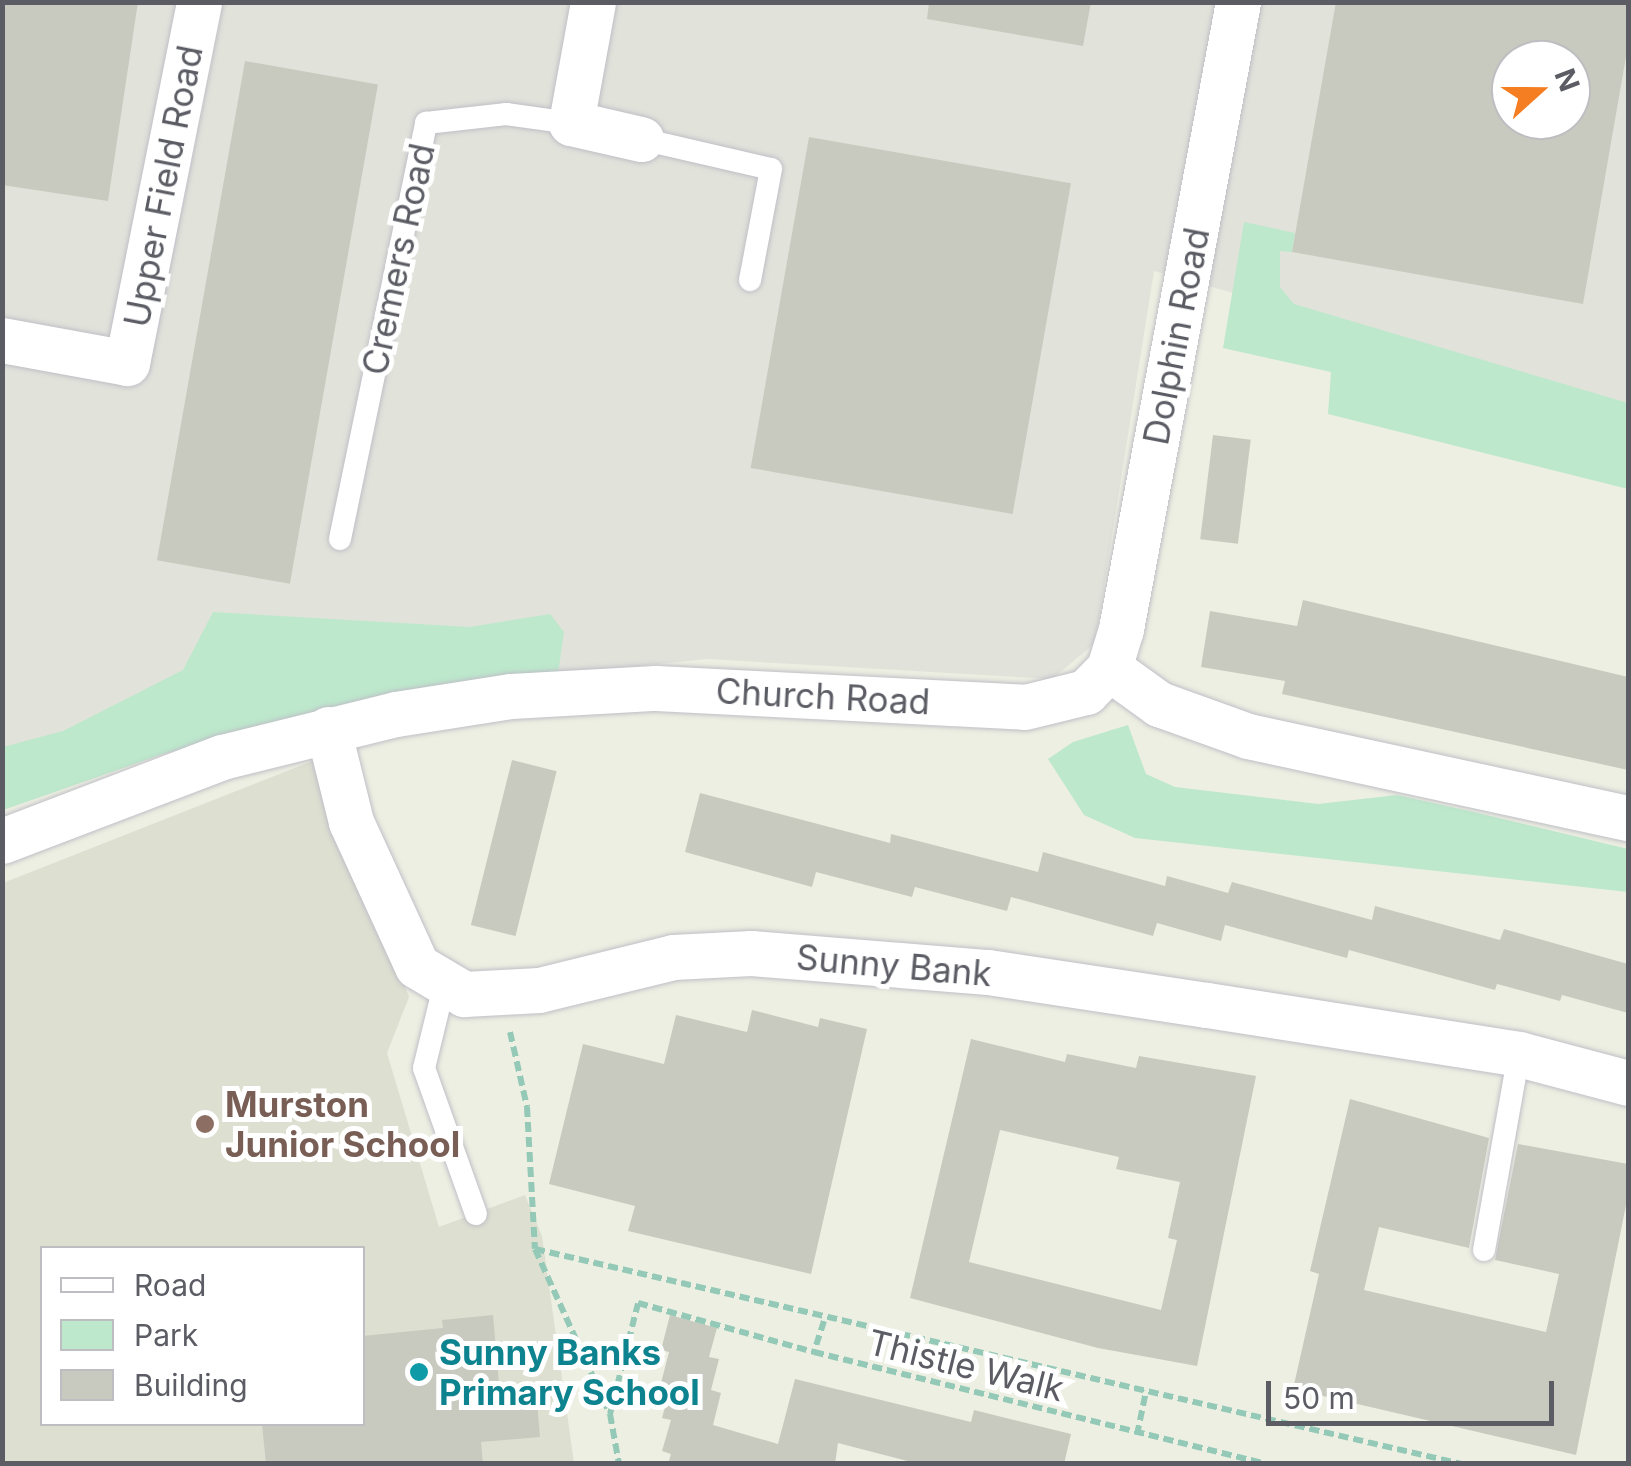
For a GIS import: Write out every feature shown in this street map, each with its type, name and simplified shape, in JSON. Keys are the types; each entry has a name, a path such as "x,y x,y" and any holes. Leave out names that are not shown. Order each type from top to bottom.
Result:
{"street":[{"name":"Upper Field Road","path":"2,340 128,363 199,2"},
{"path":"572,123 594,2"},
{"name":"Dolphin Road","path":"1108,668 1238,2"},
{"name":"Cremers Road","path":"572,123 641,139"},
{"path":"1108,668 1159,704 1248,736 1628,818"},
{"name":"Church Road","path":"2,841 205,762 328,729 511,696 656,688 1025,707 1086,692 1108,668"},
{"name":"Sunny Bank","path":"328,729 351,822 416,966 464,994 608,978 673,957 752,952 988,972 1520,1054 1628,1082"}],"lane":[{"name":"Cremers Road","path":"340,540 426,123 506,114 572,123"},
{"path":"641,139 771,169 750,280"},
{"path":"445,982 424,1068 476,1214"},
{"path":"1484,1250 1520,1054"}],"path":[{"path":"500,992 527,1107 534,1249 610,1414 618,1464"},
{"name":"Thistle Walk","path":"534,1249 824,1321 1462,1464"},
{"path":"610,1414 638,1303 814,1352"},
{"name":"Thistle Walk","path":"824,1321 814,1352 1266,1464"},
{"path":"1137,1434 1146,1391"}],"shaded area":[{"path":"2,3 1628,3 1628,403 1154,271 1095,643 1052,679 707,659 558,674 341,706 163,754 3,810"},
{"name":"Murston Junior School","path":"320,758 409,997 387,1053 439,1227 525,1195 542,1236 574,1463 3,1464 3,883"}],"green space":[{"path":"1244,222 1295,233 1292,252 1280,251 1280,287 1294,304 1628,403 1628,489 1328,414 1331,372 1223,348"},
{"path":"213,612 470,627 550,614 564,632 558,674 341,706 163,754 3,810 3,747 63,731 183,670"},
{"path":"1128,725 1146,774 1175,787 1318,804 1397,795 1474,812 1628,849 1628,892 1135,838 1084,815 1048,759 1073,742"}],"building":[{"path":"2,2 138,2 108,201 2,185"},
{"path":"929,2 1091,2 1083,46 927,19"},
{"path":"1336,2 1628,2 1628,45 1583,304 1292,252"},
{"path":"245,61 378,84 290,584 157,560"},
{"path":"809,137 1071,183 1013,514 751,468"},
{"path":"1213,435 1251,440 1238,544 1200,539"},
{"path":"1303,600 1628,677 1628,770 1282,694 1285,681 1201,667 1210,611 1297,626"},
{"path":"512,760 557,771 516,936 471,925"},
{"path":"700,793 890,843 891,834 1038,872 1043,852 1165,886 1167,876 1228,893 1232,882 1372,920 1375,906 1500,940 1504,929 1628,964 1628,1013 1562,995 1560,1001 1497,984 1495,990 1349,950 1347,958 1225,925 1221,941 1157,923 1153,936 1011,897 1007,911 915,887 912,897 816,872 812,887 685,852"},
{"path":"752,1010 818,1027 820,1018 867,1029 811,1274 628,1231 635,1206 549,1184 583,1044 664,1064 676,1015 747,1032"},
{"path":"971,1039 1065,1062 1067,1054 1136,1068 1139,1056 1256,1076 1197,1366 1098,1348 910,1298","holes":["1000,1130 1119,1157 1116,1169 1180,1182 1168,1238 1177,1240 1161,1310 969,1262"]},
{"path":"1350,1099 1489,1138 1469,1248 1379,1227 1364,1290 1546,1332 1559,1274 1495,1260 1518,1144 1628,1164 1628,1195 1576,1455 1293,1389 1319,1274 1310,1271"},
{"name":"Sunny Banks Primary School","path":"493,1315 500,1395 536,1391 540,1437 481,1442 483,1464 266,1464 262,1426 365,1426 365,1336 443,1328 442,1320"},
{"path":"670,1315 717,1328 709,1357 719,1359 711,1390 721,1393 713,1425 778,1444 795,1379 971,1422 974,1410 1071,1434 1064,1464 919,1464 838,1443 835,1464 668,1464 671,1454 662,1451 671,1420 662,1418 671,1386 661,1383 669,1352 661,1350"}],"place":[{"name":"Murston Junior School","path":"205,1124"},
{"name":"Sunny Banks Primary School","path":"419,1372"}]}
